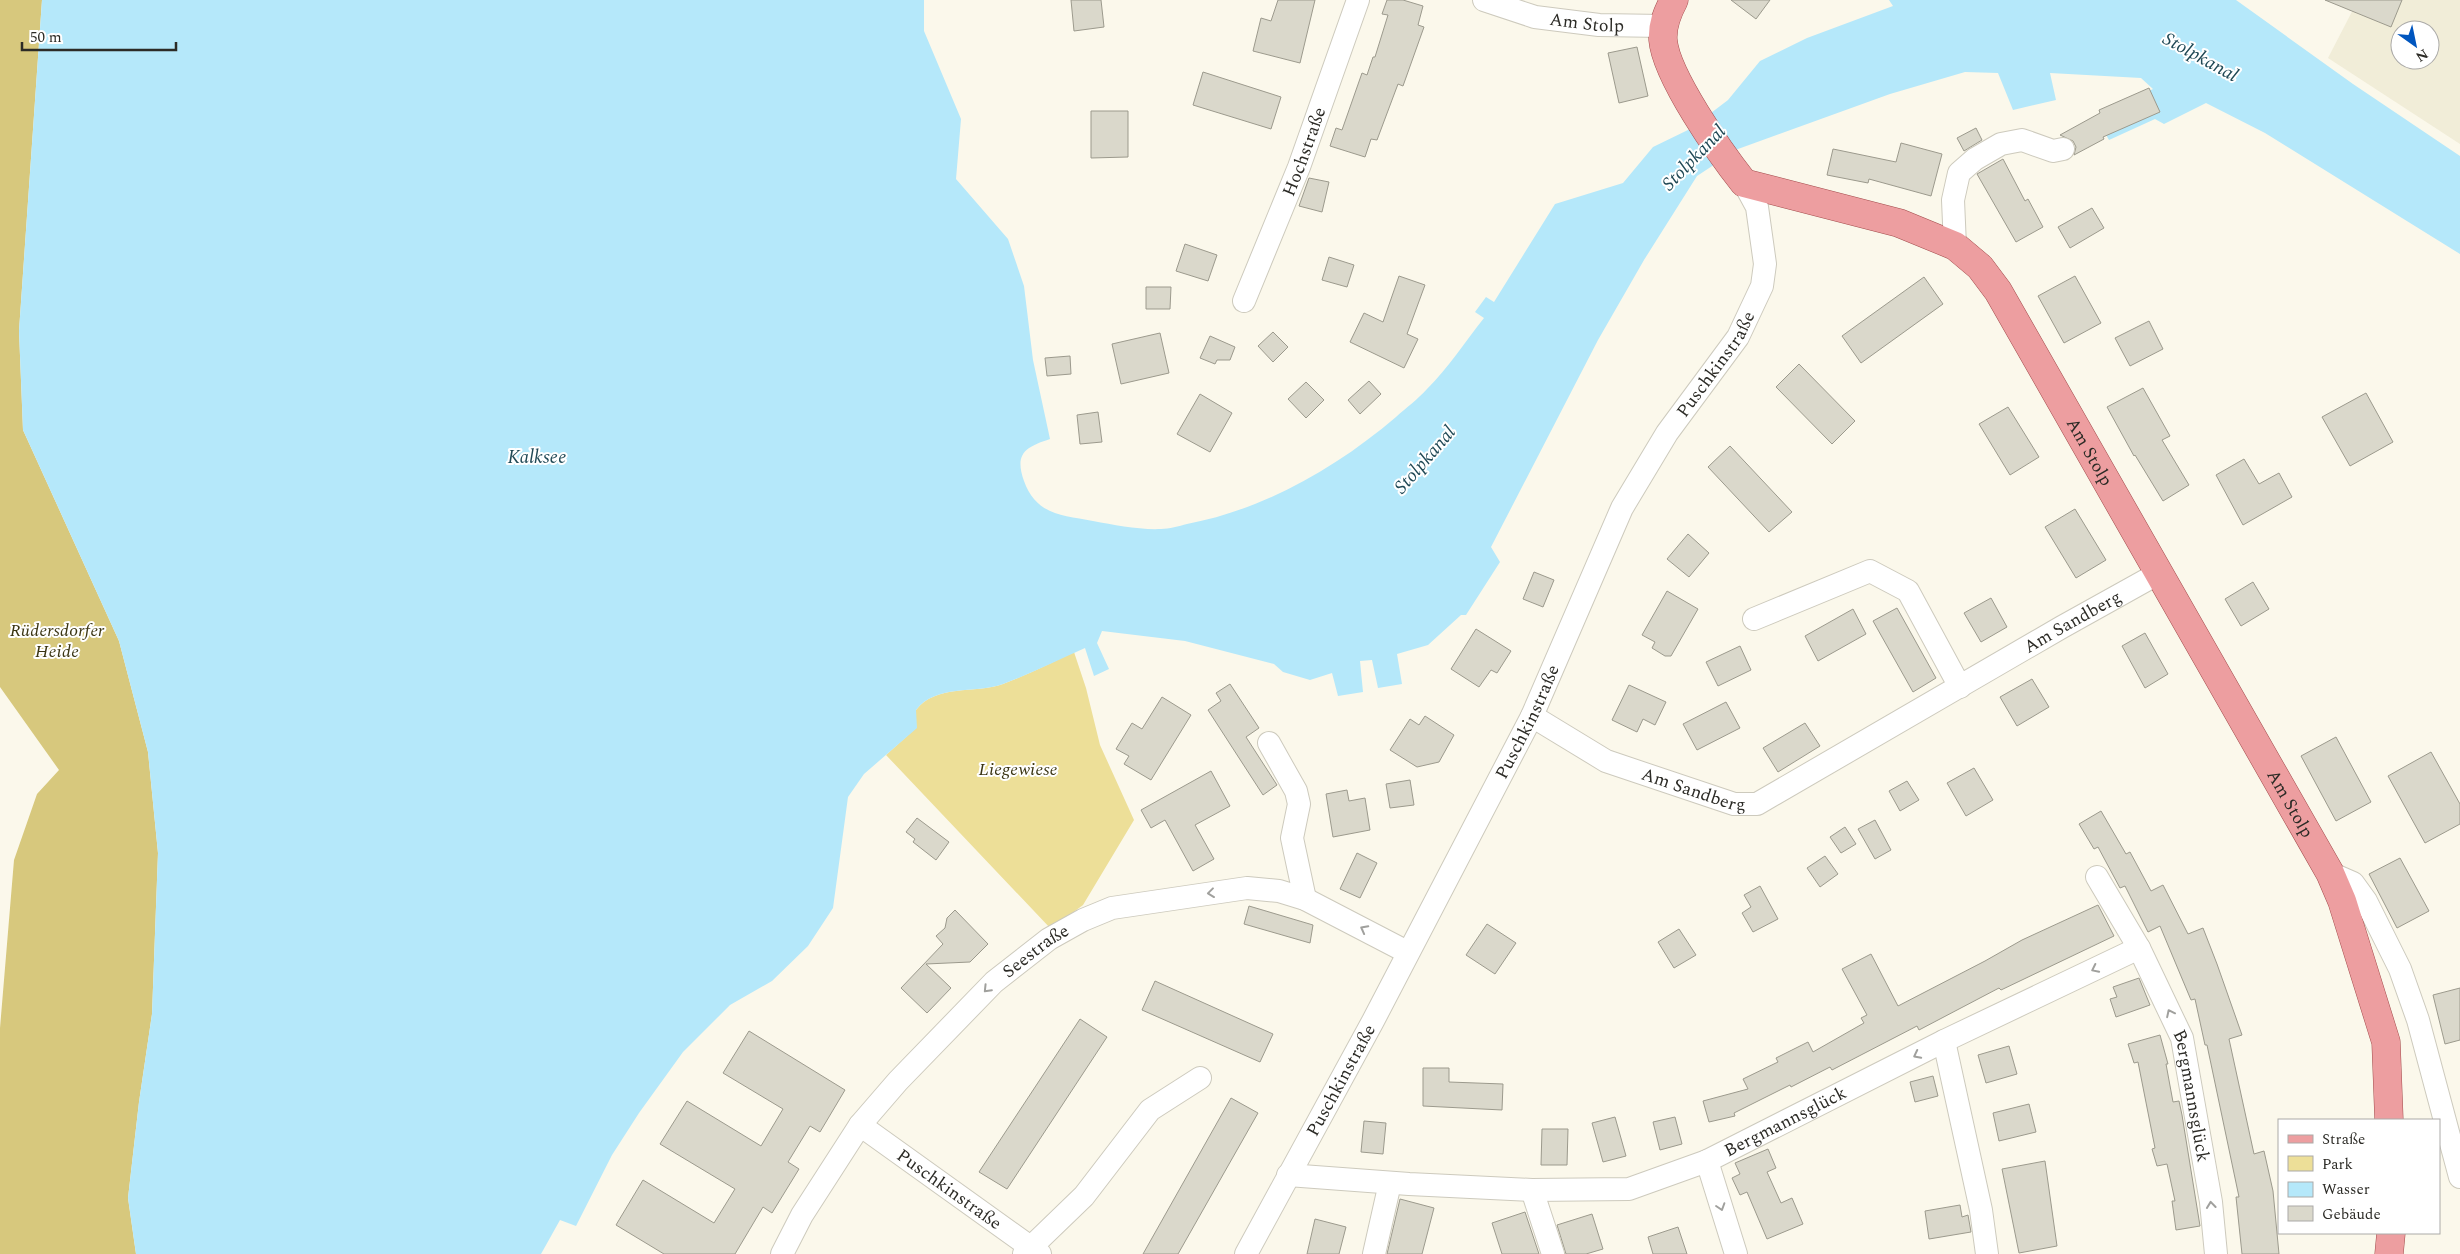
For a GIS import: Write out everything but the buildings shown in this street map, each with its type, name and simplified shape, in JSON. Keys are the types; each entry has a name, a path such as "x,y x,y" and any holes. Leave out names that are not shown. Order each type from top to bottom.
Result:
{"main road":[{"path":"1674,0 1663,26 1663,43 1685,97 1740,177"},
{"name":"Am Stolp","path":"1740,177 1898,223 1955,246 1980,267 1998,291 2330,873 2342,901 2386,1042 2389,1119"},
{"path":"2389,1254 2391,1234"}],"street":[{"name":"Hochstraße","path":"1244,301 1299,167 1358,0"},
{"name":"Am Stolp","path":"1484,0 1535,17 1599,25 1663,26"},
{"path":"1955,246 1953,200 1959,173 1975,159 2001,144 2022,140 2053,151 2063,149"},
{"name":"Puschkinstraße","path":"1246,1254 1373,1021 1532,716 1622,508 1667,433 1738,337 1762,286 1765,264 1757,207 1740,177"},
{"path":"1754,619 1870,571 1908,591 1960,687"},
{"name":"Am Sandberg","path":"1532,716 1606,761 1734,804 1757,804 2062,627 2160,573"},
{"path":"1269,743 1296,791 1299,804 1292,838 1305,899"},
{"path":"2330,873 2353,883 2366,902 2400,969 2418,1020 2460,1177"},
{"name":"Bergmannsglück","path":"2097,877 2138,948 2182,1038 2211,1202 2216,1254"},
{"name":"Seestraße","path":"782,1254 802,1215 860,1125 898,1081 994,982 1048,939 1083,920 1112,908 1247,888 1278,892 1305,899 1408,952"},
{"name":"Bergmannsglück","path":"1288,1174 1390,1183 1532,1190 1629,1189 1707,1161 1944,1041 2138,948"},
{"path":"1944,1041 1981,1210 1986,1254"},
{"path":"1031,1252 1084,1196 1150,1110 1200,1078"},
{"name":"Puschkinstraße","path":"860,1125 1031,1252"},
{"name":"Bergmannsglück","path":"1707,1161 1736,1254"},
{"path":"1374,1254 1390,1183"},
{"path":"1532,1190 1553,1254"}],"shaded area":[{"path":"2358,0 2460,0 2460,144 2328,58"}],"green space":[{"name":"Rüdersdorfer Heide","path":"0,0 42,0 19,331 23,430 119,641 148,752 158,853 152,1014 139,1102 128,1198 136,1254 0,1254 0,1028 14,860 37,794 59,770 0,687"},
{"name":"Liegewiese","path":"1074,652 1086,688 1100,745 1134,820 1083,905 1051,929 886,755 916,728 916,710 934,696 1003,684"}],"water":[{"name":"Kalksee","path":"42,0 924,0 924,31 961,119 956,179 1008,239 1024,286 1033,360 1050,439 1034,445 1024,452 1020,464 1024,481 1035,501 1051,512 1136,528 1171,528 1244,508 1298,484 1349,453 1373,436 1412,403 1442,372 1484,318 1475,312 1486,297 1494,302 1555,204 1623,183 1653,147 1690,129 1728,100 1760,61 1807,38 1893,6 1889,0 2236,0 2353,84 2460,156 2460,254 2265,133 2206,103 2164,124 2155,119 2109,140 2096,117 2153,89 2141,78 2050,73 2056,100 2013,110 1998,73 1965,72 1890,94 1738,149 1697,176 1644,260 1598,340 1491,547 1500,562 1466,615 1461,615 1428,645 1397,654 1402,684 1378,688 1372,660 1360,661 1363,692 1338,696 1332,673 1310,680 1283,672 1274,664 1185,641 1102,631 1097,643 1109,669 1094,676 1085,648 1003,684 934,696 916,710 917,728 864,774 848,797 833,908 808,946 772,981 730,1005 683,1052 639,1113 612,1155 576,1226 560,1220 541,1254 136,1254 128,1198 139,1102 152,1014 158,853 148,752 119,641 23,430 19,331"}],"water label":[{"name":"Stolpkanal","path":"2201,56"},
{"name":"Stolpkanal","path":"1693,157"},
{"name":"Stolpkanal","path":"1424,459"}]}
